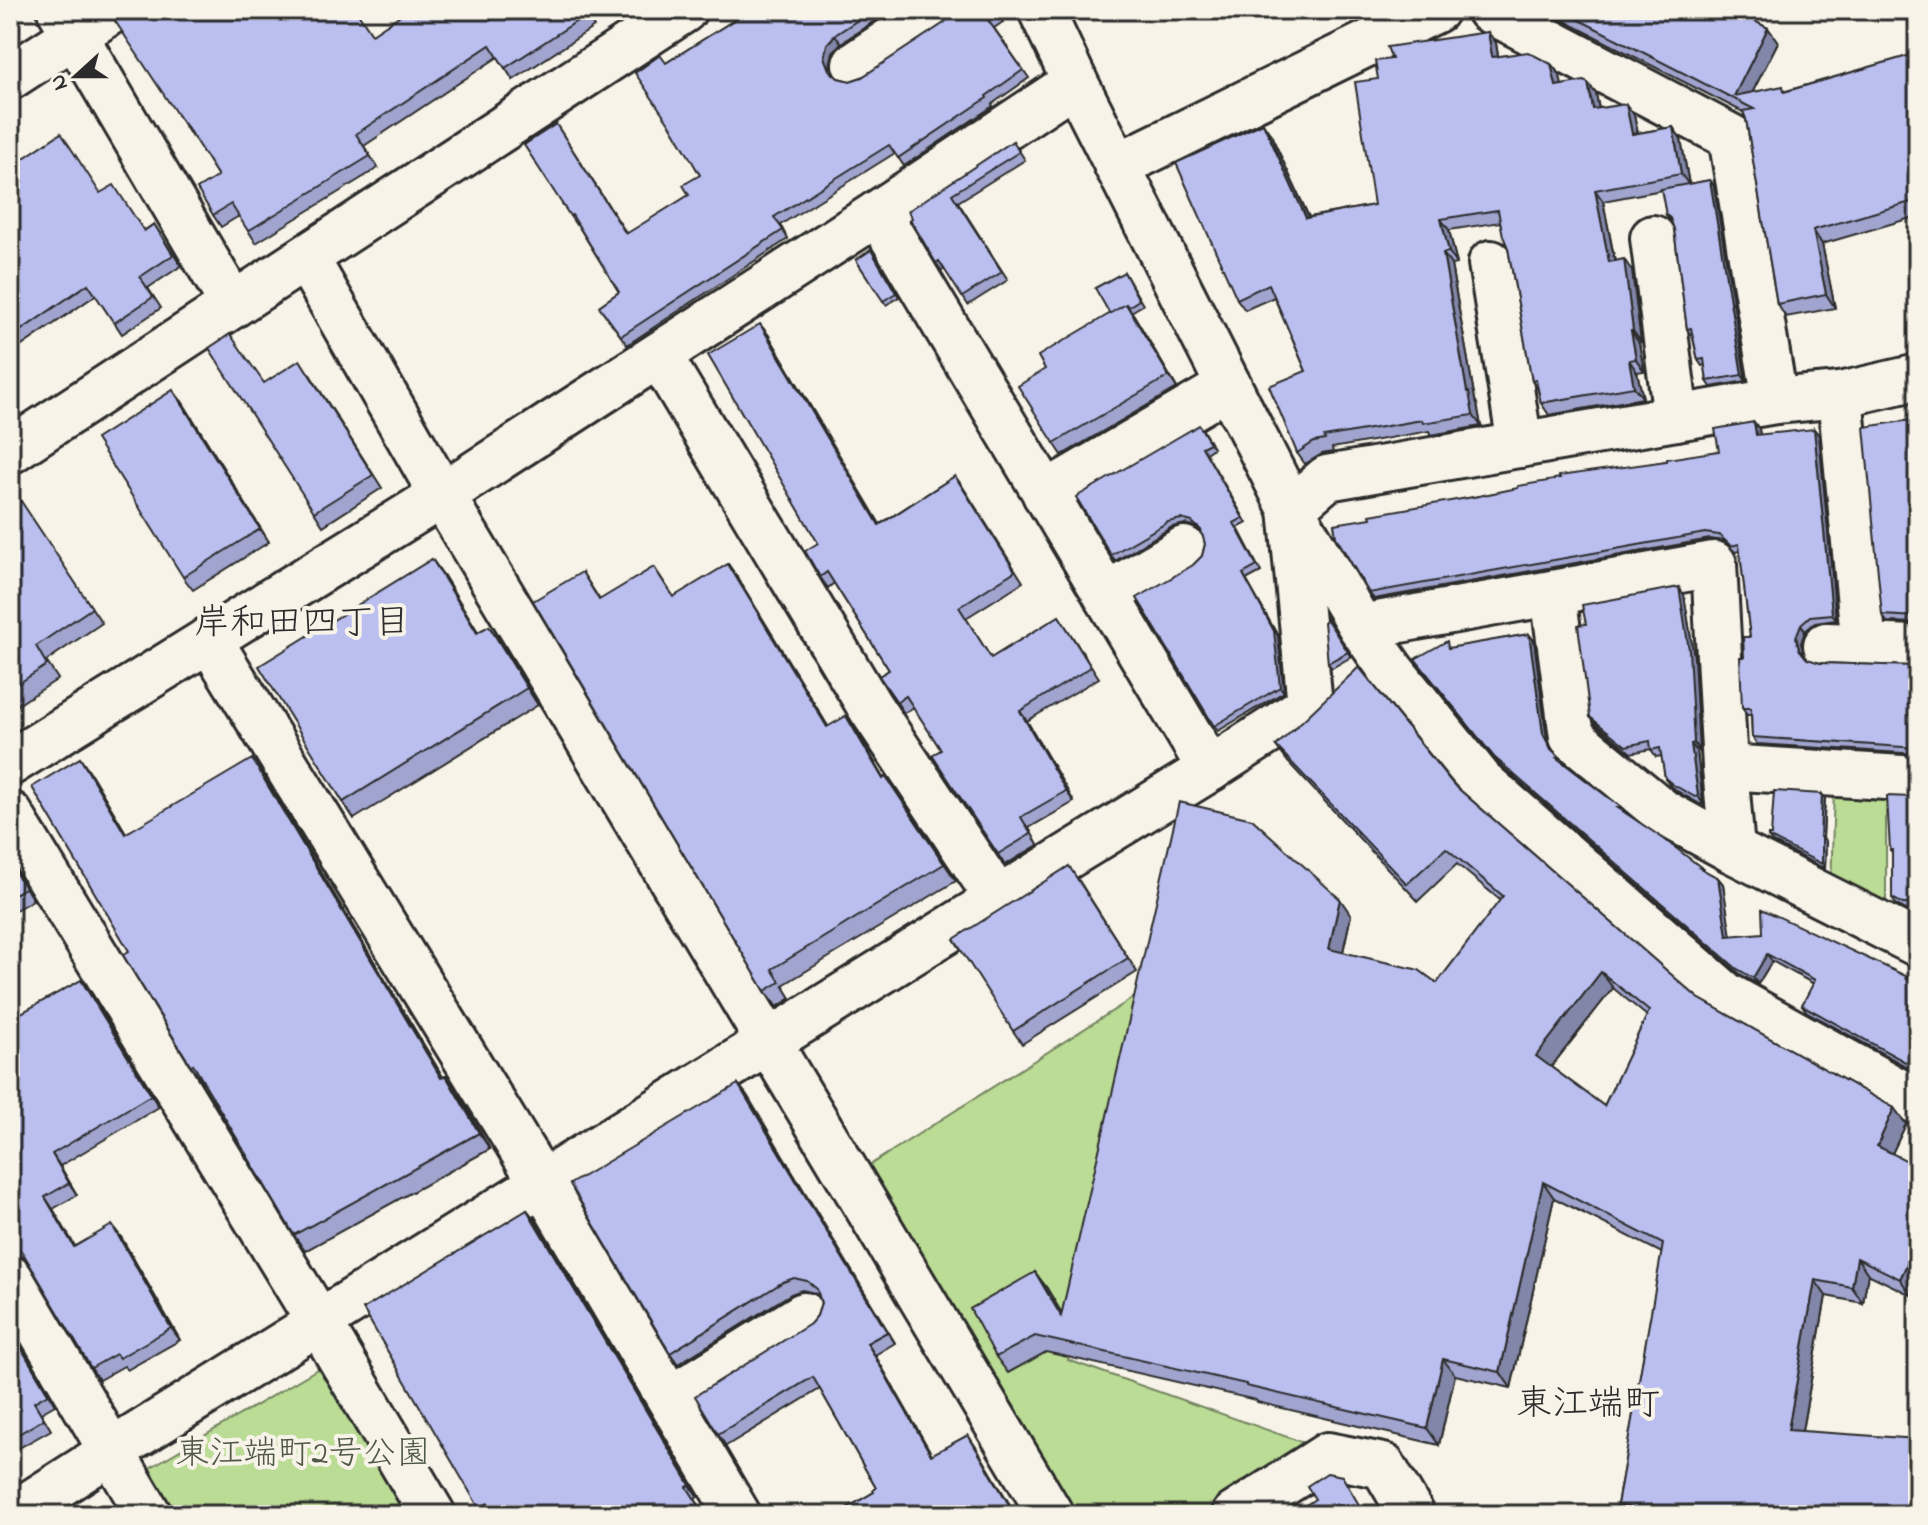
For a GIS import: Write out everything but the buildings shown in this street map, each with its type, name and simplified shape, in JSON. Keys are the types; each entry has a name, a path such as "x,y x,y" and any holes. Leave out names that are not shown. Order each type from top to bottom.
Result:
{"street":[{"path":"10,77 68,22 113,10"},
{"path":"10,451 684,10"},
{"path":"855,64 936,10"},
{"path":"1041,10 1291,509 1361,627 1392,671 1481,781 1726,995 1918,1102"},
{"path":"1117,166 1436,10"},
{"path":"1489,10 1731,137 1775,401"},
{"path":"68,22 233,305"},
{"path":"10,763 442,495 1075,82"},
{"path":"878,213 1210,769"},
{"path":"1653,238 1676,418"},
{"path":"306,258 442,495 1051,1515"},
{"path":"1491,263 1520,445"},
{"path":"659,355 870,707 998,899"},
{"path":"1291,509 1327,478 1775,401 1840,395 1918,377"},
{"path":"1045,494 1229,386"},
{"path":"1840,395 1845,646 1918,648"},
{"path":"12,1515 1310,705 1291,509"},
{"path":"1106,595 1184,549"},
{"path":"1361,627 1714,564 1732,850"},
{"path":"1553,593 1572,737 1663,812 1918,944"},
{"path":"209,639 542,1183 738,1515"},
{"path":"1725,767 1918,779"},
{"path":"10,814 433,1515"},
{"path":"10,1278 149,1515"},
{"path":"670,1399 804,1315"},
{"path":"1234,1515 1328,1455 1383,1466 1412,1515"}],"green space":[{"path":"1834,789 1886,794 1886,911 1831,887"},
{"path":"1144,991 1068,1360 1310,1445 1205,1515 1068,1515 865,1168"},
{"name":"東江端町2号公園","path":"326,1364 415,1515 166,1515 141,1473"}],"district":[{"name":"岸和田四丁目","path":"302,620"},
{"name":"東江端町","path":"1588,1401"}]}
